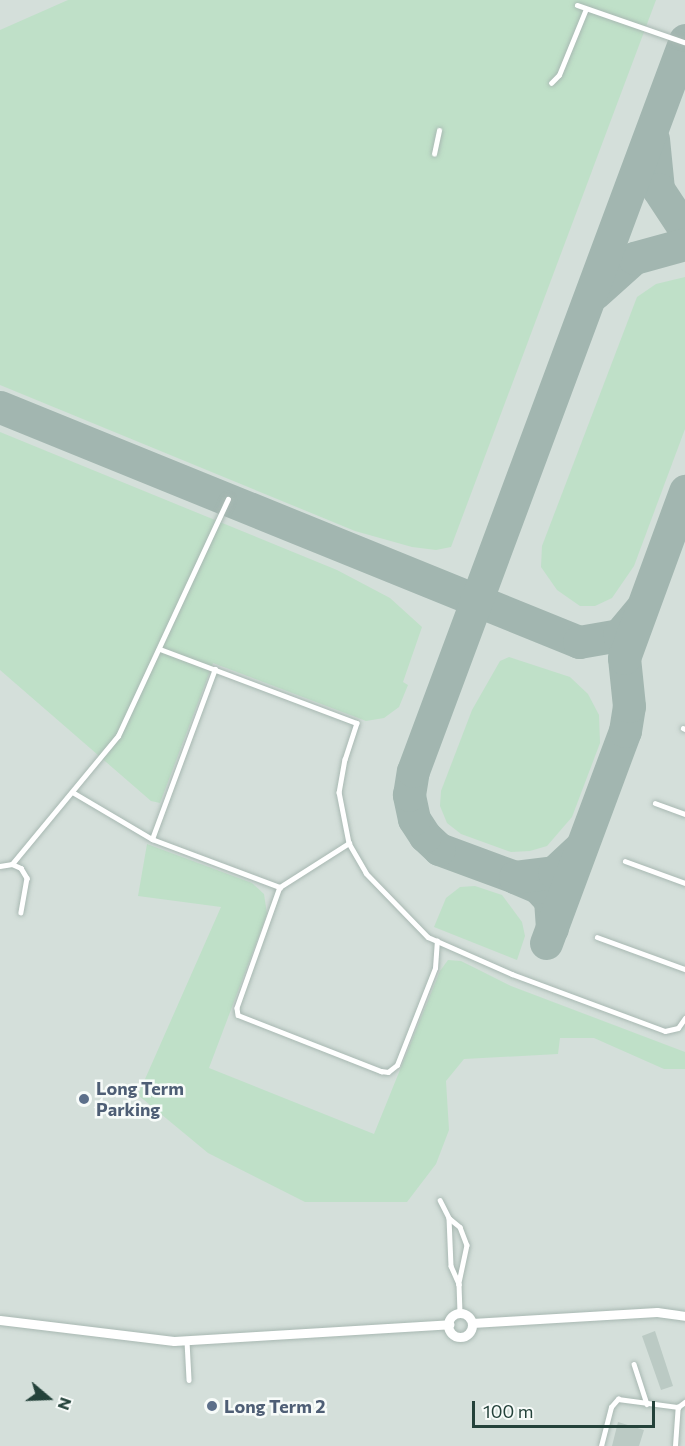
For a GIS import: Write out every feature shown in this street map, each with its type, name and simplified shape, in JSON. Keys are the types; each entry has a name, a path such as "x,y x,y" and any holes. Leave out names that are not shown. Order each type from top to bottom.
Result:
{"street":[{"path":"0,1320 141,1340 187,1341 449,1324 460,1313 472,1323 657,1312 685,1316"},
{"path":"449,1324 453,1333 461,1336 470,1332 472,1323"}],"lane":[{"path":"577,5 684,42"},
{"path":"551,83 559,75 586,9"},
{"path":"435,154 439,131"},
{"path":"12,864 74,793 118,736 228,499"},
{"path":"160,649 357,723 345,759 339,792 349,843 366,873 428,937 512,974 665,1031 678,1028 685,1018"},
{"path":"152,839 215,669"},
{"path":"74,793 152,839 280,887"},
{"path":"655,803 685,814"},
{"path":"349,843 280,887 237,1008 238,1015 388,1072 397,1065 435,968 438,941"},
{"path":"625,861 685,883"},
{"path":"0,866 12,864 21,868 27,878 21,912"},
{"path":"597,937 685,969"},
{"path":"440,1200 449,1218 460,1227 467,1245 459,1284 460,1313"},
{"path":"449,1218 451,1266 459,1284"},
{"path":"187,1341 189,1380"},
{"path":"634,1364 647,1404"},
{"path":"601,1446 614,1402 623,1399 678,1407 685,1402"},
{"path":"675,1446 678,1407"}],"shaded area":[{"path":"0,0 685,0 685,1446 0,1446"}],"green space":[{"path":"68,0 656,0 451,547 436,550 412,547 355,531 0,385 0,30"},
{"path":"685,277 685,429 634,566 612,598 595,606 580,606 557,590 541,567 542,546 637,297 656,284"},
{"path":"0,432 337,570 390,598 422,627 403,682 408,685 399,707 384,718 366,721 213,663 160,803 151,801 0,670"},
{"path":"509,657 570,677 588,694 599,715 600,743 572,817 547,846 530,851 511,852 461,834 447,823 440,806 441,791 472,710 500,661"},
{"path":"147,844 252,883 264,894 267,914 209,1068 374,1134 440,971 448,960 461,961 511,986 685,1052 685,1069 664,1069 594,1038 560,1038 558,1054 464,1059 446,1081 449,1130 436,1164 407,1202 305,1202 208,1153 138,1095 221,907 138,896"},
{"path":"475,886 502,895 522,922 525,936 517,960 434,927 446,898 460,887"}],"building":[{"path":"655,1331 673,1386 661,1390 642,1336"},
{"path":"618,1422 644,1430 639,1446 612,1446"}],"taxiway":[{"path":"515,877 439,849 425,836 414,819 409,795 413,771 685,40"},
{"path":"653,139 658,189 685,230"},
{"path":"595,293 634,258 685,244"},
{"path":"0,407 579,642 619,635 641,609"},
{"path":"546,943 625,731 629,706 624,658 685,491"},
{"path":"552,928 550,900 538,887 515,877 554,872 581,847"}],"place":[{"name":"Long Term Parking","path":"84,1099"},
{"name":"Long Term 2","path":"212,1406"}]}
